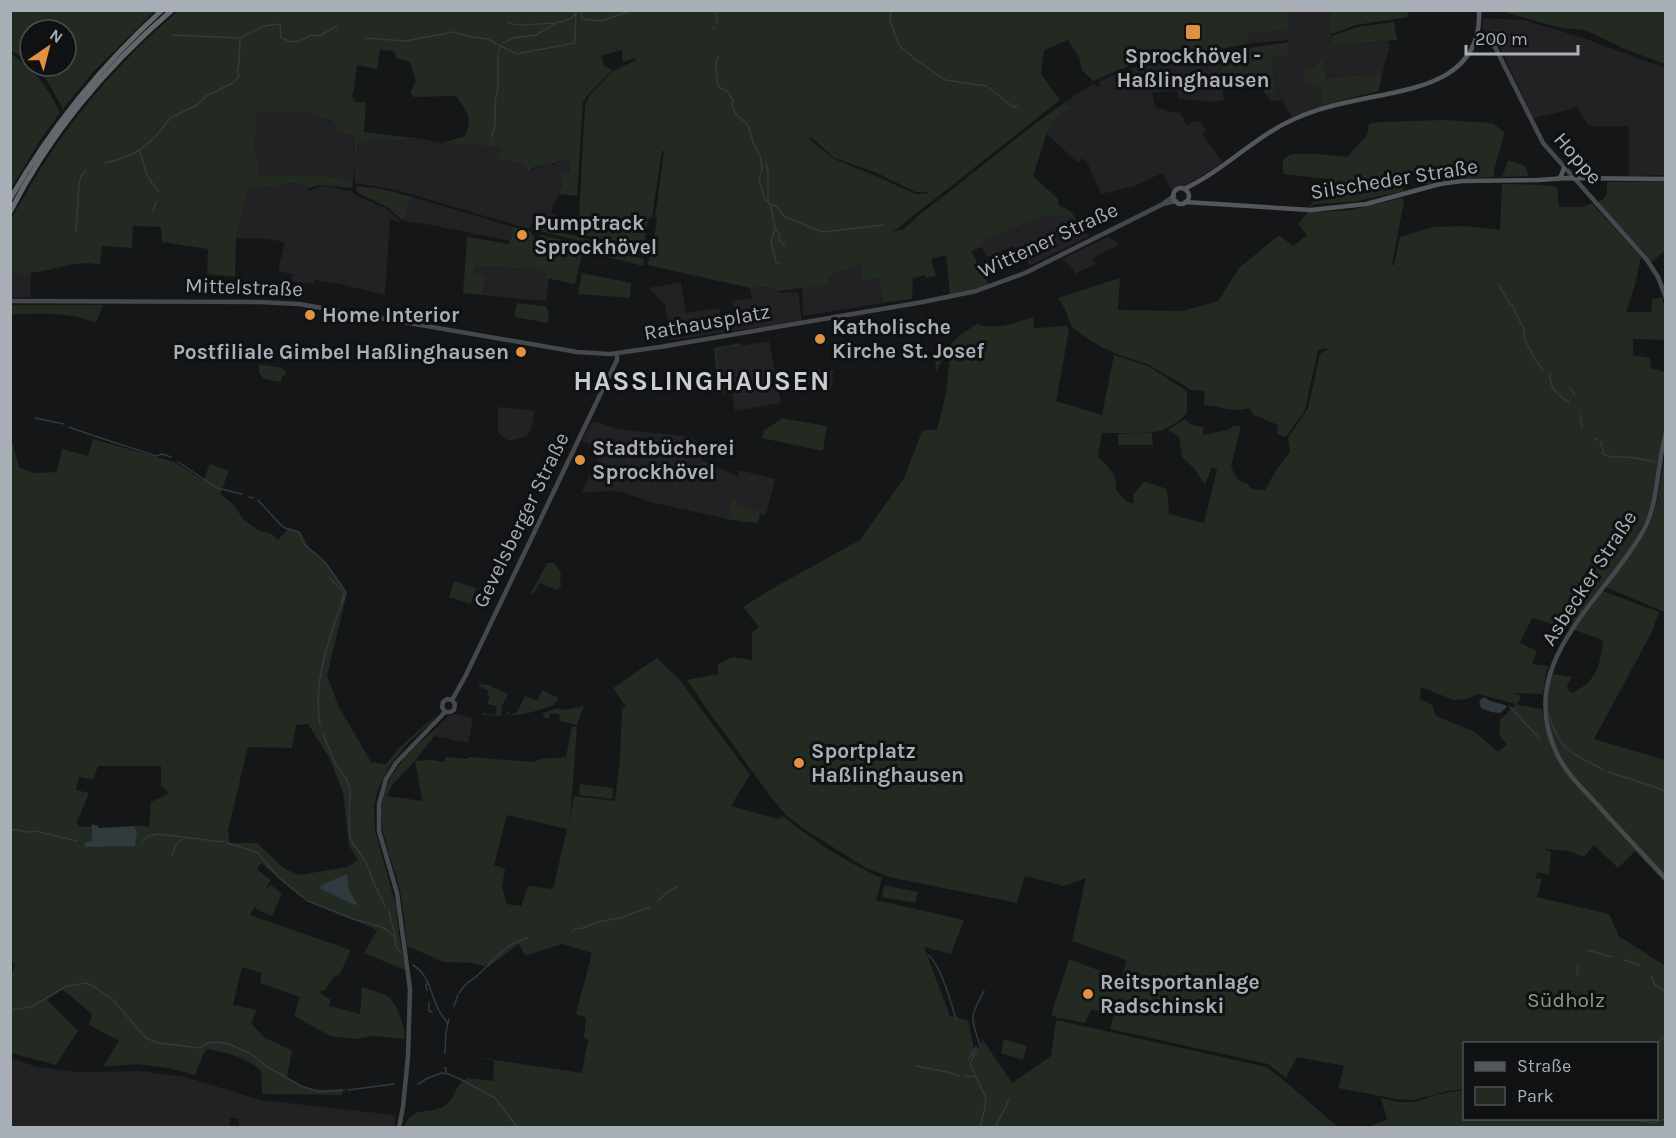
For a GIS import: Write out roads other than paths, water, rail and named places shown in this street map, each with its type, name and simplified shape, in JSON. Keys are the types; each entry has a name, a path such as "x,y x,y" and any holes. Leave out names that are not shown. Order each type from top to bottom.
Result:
{"highway":[{"path":"10,199 27,169 67,112 116,55 162,10"},
{"path":"10,212 29,178 70,118 122,57 172,10"}],"main road":[{"path":"1202,179 1185,202 1180,203 1175,199 1176,190 1184,189 1202,179 1273,130 1300,117 1334,106 1427,84 1443,77 1462,63 1473,47 1478,33 1479,11"},
{"name":"Hoppe","path":"1478,33 1487,37 1494,45 1539,138 1651,265 1665,298"},
{"path":"1557,179 1564,168"},
{"name":"Silscheder Straße","path":"1185,202 1288,210 1323,209 1375,202 1452,182 1573,178 1665,179"},
{"path":"1184,189 1189,195"},
{"name":"Silscheder Straße","path":"1189,195 1201,203"},
{"name":"Wittener Straße","path":"802,322 950,297 986,288 1025,273 1175,199"},
{"name":"Mittelstraße","path":"10,301 294,303 577,352 617,353"},
{"name":"Rathausplatz","path":"617,353 678,345 802,322"},
{"name":"Gevelsberger Straße","path":"452,700 600,397 615,364 617,353"},
{"name":"Asbecker Straße","path":"1665,432 1650,518 1631,549 1560,649 1549,673 1545,694 1548,728 1558,756 1611,821 1665,879"},
{"path":"399,1128 408,1056 410,989 399,903 379,831 379,804 383,787 392,768 445,712 454,710 455,705 452,700 447,699 443,702 445,712"}],"waterway":[{"path":"366,38 405,41 454,32 488,39 516,54 575,43 576,10"},
{"path":"581,10 582,19 601,21 633,10"},
{"path":"716,10 717,23"},
{"path":"891,10 890,21 899,45 916,60 945,80 987,86 1013,107 1017,105"},
{"path":"503,43 513,38 536,35 556,23 571,19 575,14"},
{"path":"507,22 523,25 555,23"},
{"path":"105,163 134,153 150,141 170,118 233,83 239,76 237,69 240,38 264,26 280,24 281,38 292,42 300,41 311,35 321,35 337,26"},
{"path":"173,35 240,38"},
{"path":"498,54 500,47"},
{"path":"492,137 498,87 498,57"},
{"path":"718,57 717,83 719,87 728,92 733,100 735,113 748,125 760,156 762,169 759,179 765,200 770,204 775,227 771,242 776,262 780,264"},
{"path":"139,151 148,177 159,192"},
{"path":"766,163 768,202"},
{"path":"76,232 79,184 86,170"},
{"path":"153,212 156,202"},
{"path":"770,204 777,207 785,217 823,232 883,225"},
{"path":"776,229 779,240 785,246"},
{"path":"1498,284 1513,306 1524,329 1525,340 1543,371"},
{"path":"1550,374 1553,387 1569,402"},
{"path":"1570,388 1574,394"},
{"path":"1580,415 1582,427"},
{"path":"35,418 64,424"},
{"path":"69,427 156,456 162,454 171,457"},
{"path":"1594,438 1598,440"},
{"path":"1600,442 1603,454 1606,456 1630,457 1655,462"},
{"path":"178,462 217,488 242,494"},
{"path":"249,497 253,498"},
{"path":"258,500 285,528 299,532 304,544 325,562 346,592 321,671 318,698 320,725"},
{"path":"329,577 344,593 341,604"},
{"path":"1510,707 1540,739"},
{"path":"1549,716 1563,745 1604,770"},
{"path":"323,734 335,763 350,788 350,839 366,862 386,908"},
{"path":"1608,772 1666,792"},
{"path":"10,829 35,831 77,841"},
{"path":"143,841 148,836 158,834 223,842"},
{"path":"172,855 176,844 182,839"},
{"path":"227,843 257,852 278,877 308,901 353,919 379,926 395,937"},
{"path":"657,902 677,887"},
{"path":"572,931 650,907"},
{"path":"389,910 396,947 401,953"},
{"path":"467,983 480,974 504,950 528,938"},
{"path":"1587,950 1613,957"},
{"path":"928,955 941,975 956,1019"},
{"path":"1625,960 1640,966"},
{"path":"413,965 426,978 437,1007 448,1024"},
{"path":"1577,975 1578,965"},
{"path":"1651,976 1655,985 1666,992"},
{"path":"427,990 428,982"},
{"path":"10,1010 31,1007 67,986 87,983 113,1000 146,1038 158,1043 200,1048 208,1043 228,1044 250,1053 266,1066 301,1086 319,1092 344,1090"},
{"path":"459,993 466,984"},
{"path":"980,1046 973,1018 984,991"},
{"path":"454,1006 458,995"},
{"path":"429,1002 429,1011 432,1012"},
{"path":"445,1053 449,1019"},
{"path":"1658,1042 1666,1036"},
{"path":"968,1060 976,1047"},
{"path":"977,1049 970,1064 985,1096 986,1103 980,1128"},
{"path":"916,1066 959,1076"},
{"path":"444,1068 446,1068 446,1074"},
{"path":"418,1084 442,1073 460,1079 495,1098 518,1128"},
{"path":"966,1077 977,1077"},
{"path":"348,1090 394,1084"},
{"path":"995,1128 1009,1100"},
{"path":"1638,1120 1652,1123 1666,1119"},
{"path":"1663,1128 1665,1120"}],"place":[{"name":"Sprockhövel - Haßlinghausen","path":"1193,32"},
{"name":"Pumptrack Sprockhövel","path":"522,235"},
{"name":"Home Interior","path":"310,315"},
{"name":"Katholische Kirche St. Josef","path":"820,339"},
{"name":"Postfiliale Gimbel Haßlinghausen","path":"521,352"},
{"name":"Stadtbücherei Sprockhövel","path":"580,460"},
{"name":"Sportplatz Haßlinghausen","path":"799,763"},
{"name":"Reitsportanlage Radschinski","path":"1088,994"}],"district":[{"name":"HASSLINGHAUSEN","path":"702,381"}],"park label":[{"name":"Südholz","path":"1566,1000"}]}
